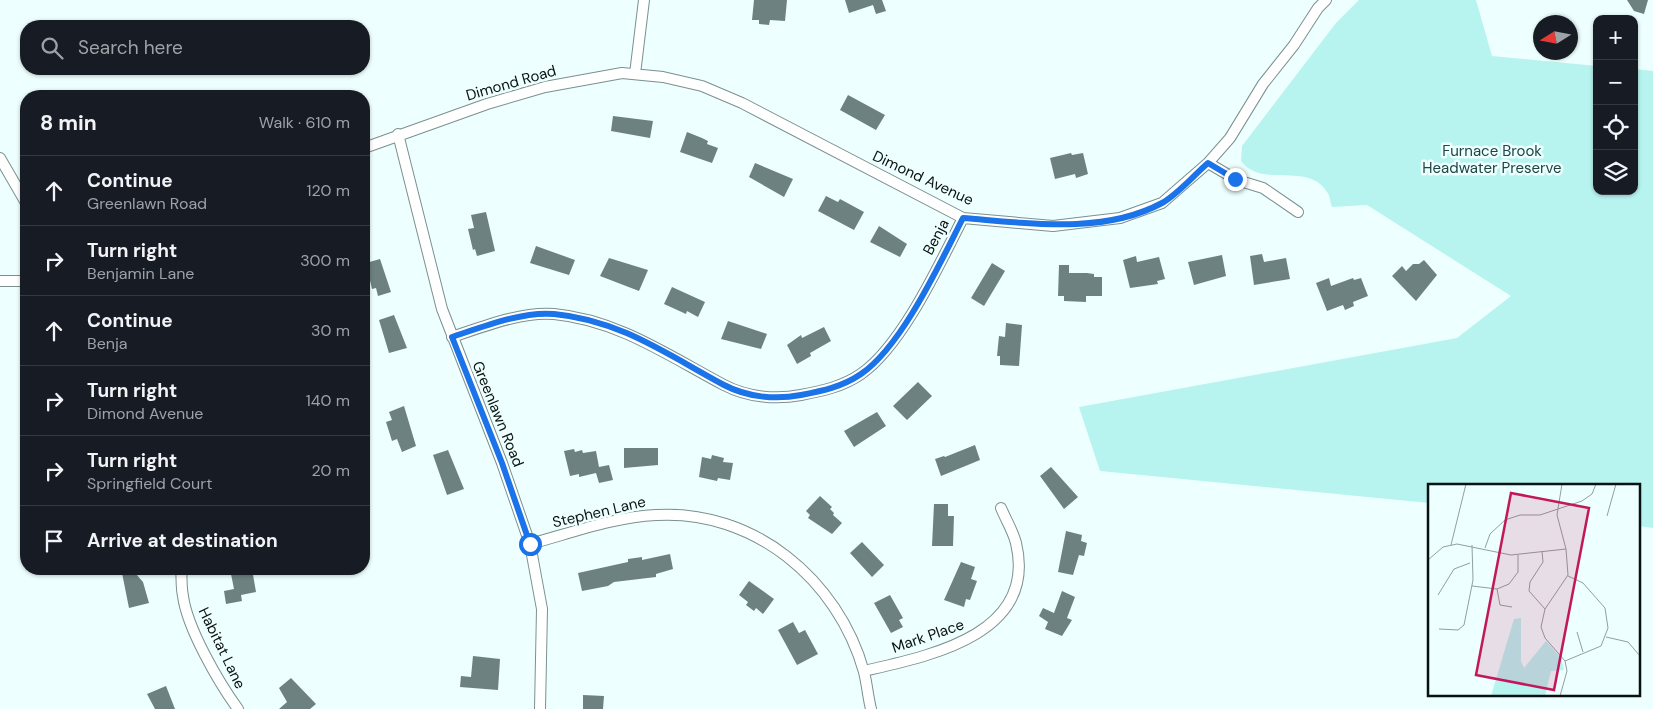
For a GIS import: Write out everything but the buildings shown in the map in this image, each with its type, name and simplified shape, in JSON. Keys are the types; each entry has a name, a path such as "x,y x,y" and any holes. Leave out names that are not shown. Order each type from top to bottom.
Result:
{"street":[{"path":"635,74 644,0"},
{"name":"Dimond Avenue","path":"635,74 663,77 702,86 742,103 963,218 1053,226 1120,218 1162,202 1208,163 1230,138 1263,84 1294,45 1318,8 1326,0"},
{"name":"Dimond Road","path":"398,134 544,87 622,73 635,74"},
{"path":"370,146 398,134"},
{"name":"Greenlawn Road","path":"398,134 442,309 502,463 530,544 542,609 540,709"},
{"path":"0,158 20,193"},
{"path":"1208,163 1236,180 1263,188 1298,212"},
{"name":"Benja","path":"452,337 493,324 537,314 554,314 599,323 633,335 662,349 725,386 746,394 790,397 826,390 844,384 861,374 879,359 894,340 936,270 963,218"},
{"path":"0,282 20,281"},
{"name":"Mark Place","path":"864,671 959,643 982,633 998,618 1010,601 1016,585 1018,566 1016,545 1001,508"},
{"name":"Stephen Lane","path":"530,544 630,517 681,514 735,527 784,553 803,568 821,589 839,617 864,671 871,709"},
{"name":"Habitat Lane","path":"181,575 183,597 190,621 209,660 238,709"}],"green space":[{"name":"Furnace Brook Headwater Preserve","path":"1359,0 1476,0 1492,56 1593,66 1593,195 1638,195 1638,69 1653,71 1653,528 1640,526 1640,484 1428,484 1428,503 1100,471 1079,407 1457,338 1511,296 1367,205 1332,207 1328,193 1319,183 1308,178 1272,175 1250,169 1241,161 1242,146 1336,23"}],"route":[{"path":"530,544 502,463 452,337 493,324 537,314 554,314 599,323 633,335 662,349 725,386 746,394 767,397 790,397 826,390 844,384 861,374 879,359 894,340 931,279 963,218 1053,226 1120,218 1162,202 1208,163 1235,179"}]}
